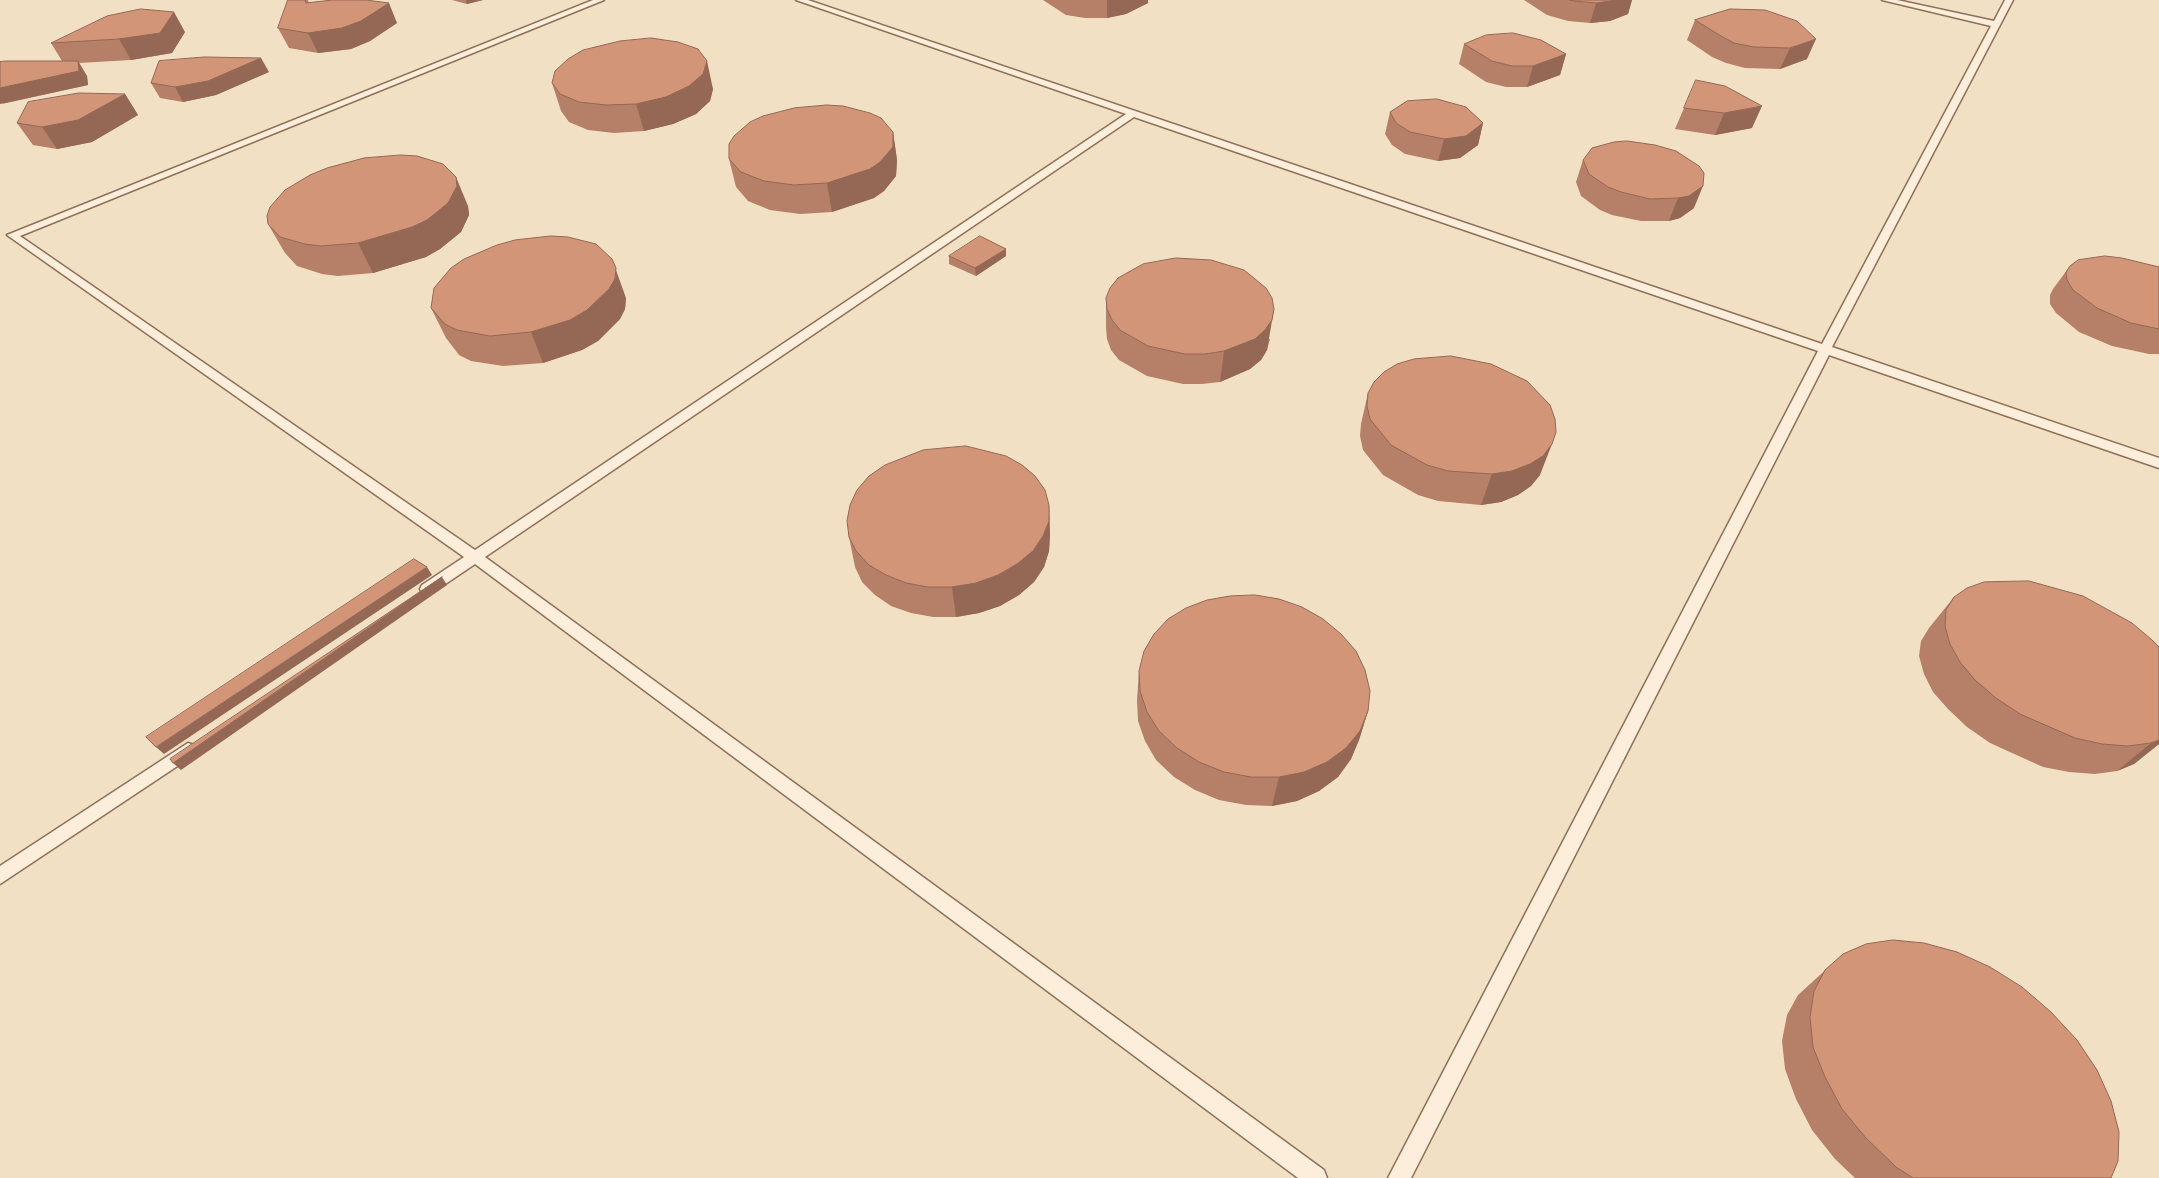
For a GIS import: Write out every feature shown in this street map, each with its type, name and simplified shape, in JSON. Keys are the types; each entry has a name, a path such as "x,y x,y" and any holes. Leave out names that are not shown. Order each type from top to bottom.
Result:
{"lane":[{"path":"600,0 12,235 475,557 1316,1178"},
{"path":"800,0 2159,463"},
{"path":"1886,0 1996,24"},
{"path":"1399,1178 1826,348 2009,0"},
{"path":"418,596 1134,113"},
{"path":"0,876 196,744"}],"building":[{"path":"288,0 305,0 306,3 332,0 366,0 389,3 361,21 342,28 308,33 278,28"},
{"path":"1570,0 1617,0 1596,3"},
{"path":"141,9 174,12 160,33 119,39 51,43 107,16"},
{"path":"1730,9 1765,10 1797,21 1816,39 1790,48 1754,47 1734,43 1695,20"},
{"path":"1513,33 1541,40 1566,54 1533,66 1512,66 1492,61 1464,44 1486,35"},
{"path":"651,38 678,42 698,49 707,61 703,74 689,86 666,97 636,104 606,105 579,102 560,94 552,83 555,71 568,59 583,50 620,41"},
{"path":"204,57 261,58 208,81 175,87 151,83 159,61"},
{"path":"78,61 79,71 0,88 0,62"},
{"path":"1696,80 1725,86 1762,106 1724,113 1684,108"},
{"path":"79,93 125,94 78,120 42,127 17,123 28,102"},
{"path":"1437,99 1466,107 1483,123 1466,136 1444,139 1410,132 1396,123 1390,112 1407,101"},
{"path":"827,105 843,106 881,118 893,132 893,147 880,162 870,169 827,183 794,185 764,181 741,172 729,159 729,144 734,136 750,122 763,116 794,108"},
{"path":"1627,141 1655,145 1676,151 1699,166 1704,173 1703,186 1689,196 1650,199 1608,187 1589,174 1583,160 1592,148 1614,142"},
{"path":"401,155 417,156 443,164 456,177 457,186 448,203 427,220 412,227 358,243 321,246 280,237 268,224 267,216 270,207 285,190 310,175 327,168 364,158"},
{"path":"551,236 568,237 596,244 612,259 616,268 615,279 609,289 587,310 570,320 531,332 490,336 457,330 445,324 431,308 434,288 451,268 464,259 497,245 515,240"},
{"path":"980,236 1006,249 975,268 949,256"},
{"path":"2105,256 2159,267 2159,329 2131,323 2097,308 2073,290 2067,280 2066,272 2070,266 2078,260"},
{"path":"1176,258 1211,260 1244,270 1266,288 1272,298 1274,309 1272,320 1265,330 1255,339 1224,351 1205,354 1185,354 1148,346 1120,330 1112,320 1107,309 1106,298 1110,288 1118,278 1143,264"},
{"path":"1451,356 1491,364 1527,381 1550,405 1555,419 1556,432 1552,444 1543,456 1530,464 1512,471 1492,474 1448,471 1427,465 1391,445 1370,419 1367,406 1368,393 1374,382 1384,372 1397,364 1414,359"},
{"path":"966,446 1006,456 1022,465 1035,476 1045,490 1049,505 1049,521 1043,536 1033,551 1017,564 998,575 976,583 952,587 928,587 906,583 886,575 869,565 856,551 849,537 847,521 850,505 857,490 869,476 885,465 923,450"},
{"path":"414,559 427,567 156,747 146,737"},
{"path":"442,577 173,763 170,759"},
{"path":"2029,581 2083,596 2132,623 2159,647 2159,740 2128,746 2102,744 2075,738 2020,714 1996,698 1975,680 1960,662 1950,644 1945,626 1946,610 1954,597 1967,588 1984,582"},
{"path":"1255,595 1279,599 1302,607 1323,619 1341,634 1356,651 1365,670 1370,691 1368,711 1360,731 1346,748 1327,762 1304,772 1279,777 1251,777 1224,772 1199,762 1177,748 1159,731 1147,712 1140,691 1139,671 1144,651 1154,634 1168,619 1186,608 1207,600 1230,596"},
{"path":"1893,940 1924,943 1957,952 1990,967 2022,987 2051,1012 2077,1040 2097,1070 2111,1101 2119,1132 2118,1161 2111,1178 1913,1178 1896,1167 1866,1138 1842,1109 1825,1077 1813,1047 1810,1017 1814,991 1825,970 1843,954 1866,944"}]}
